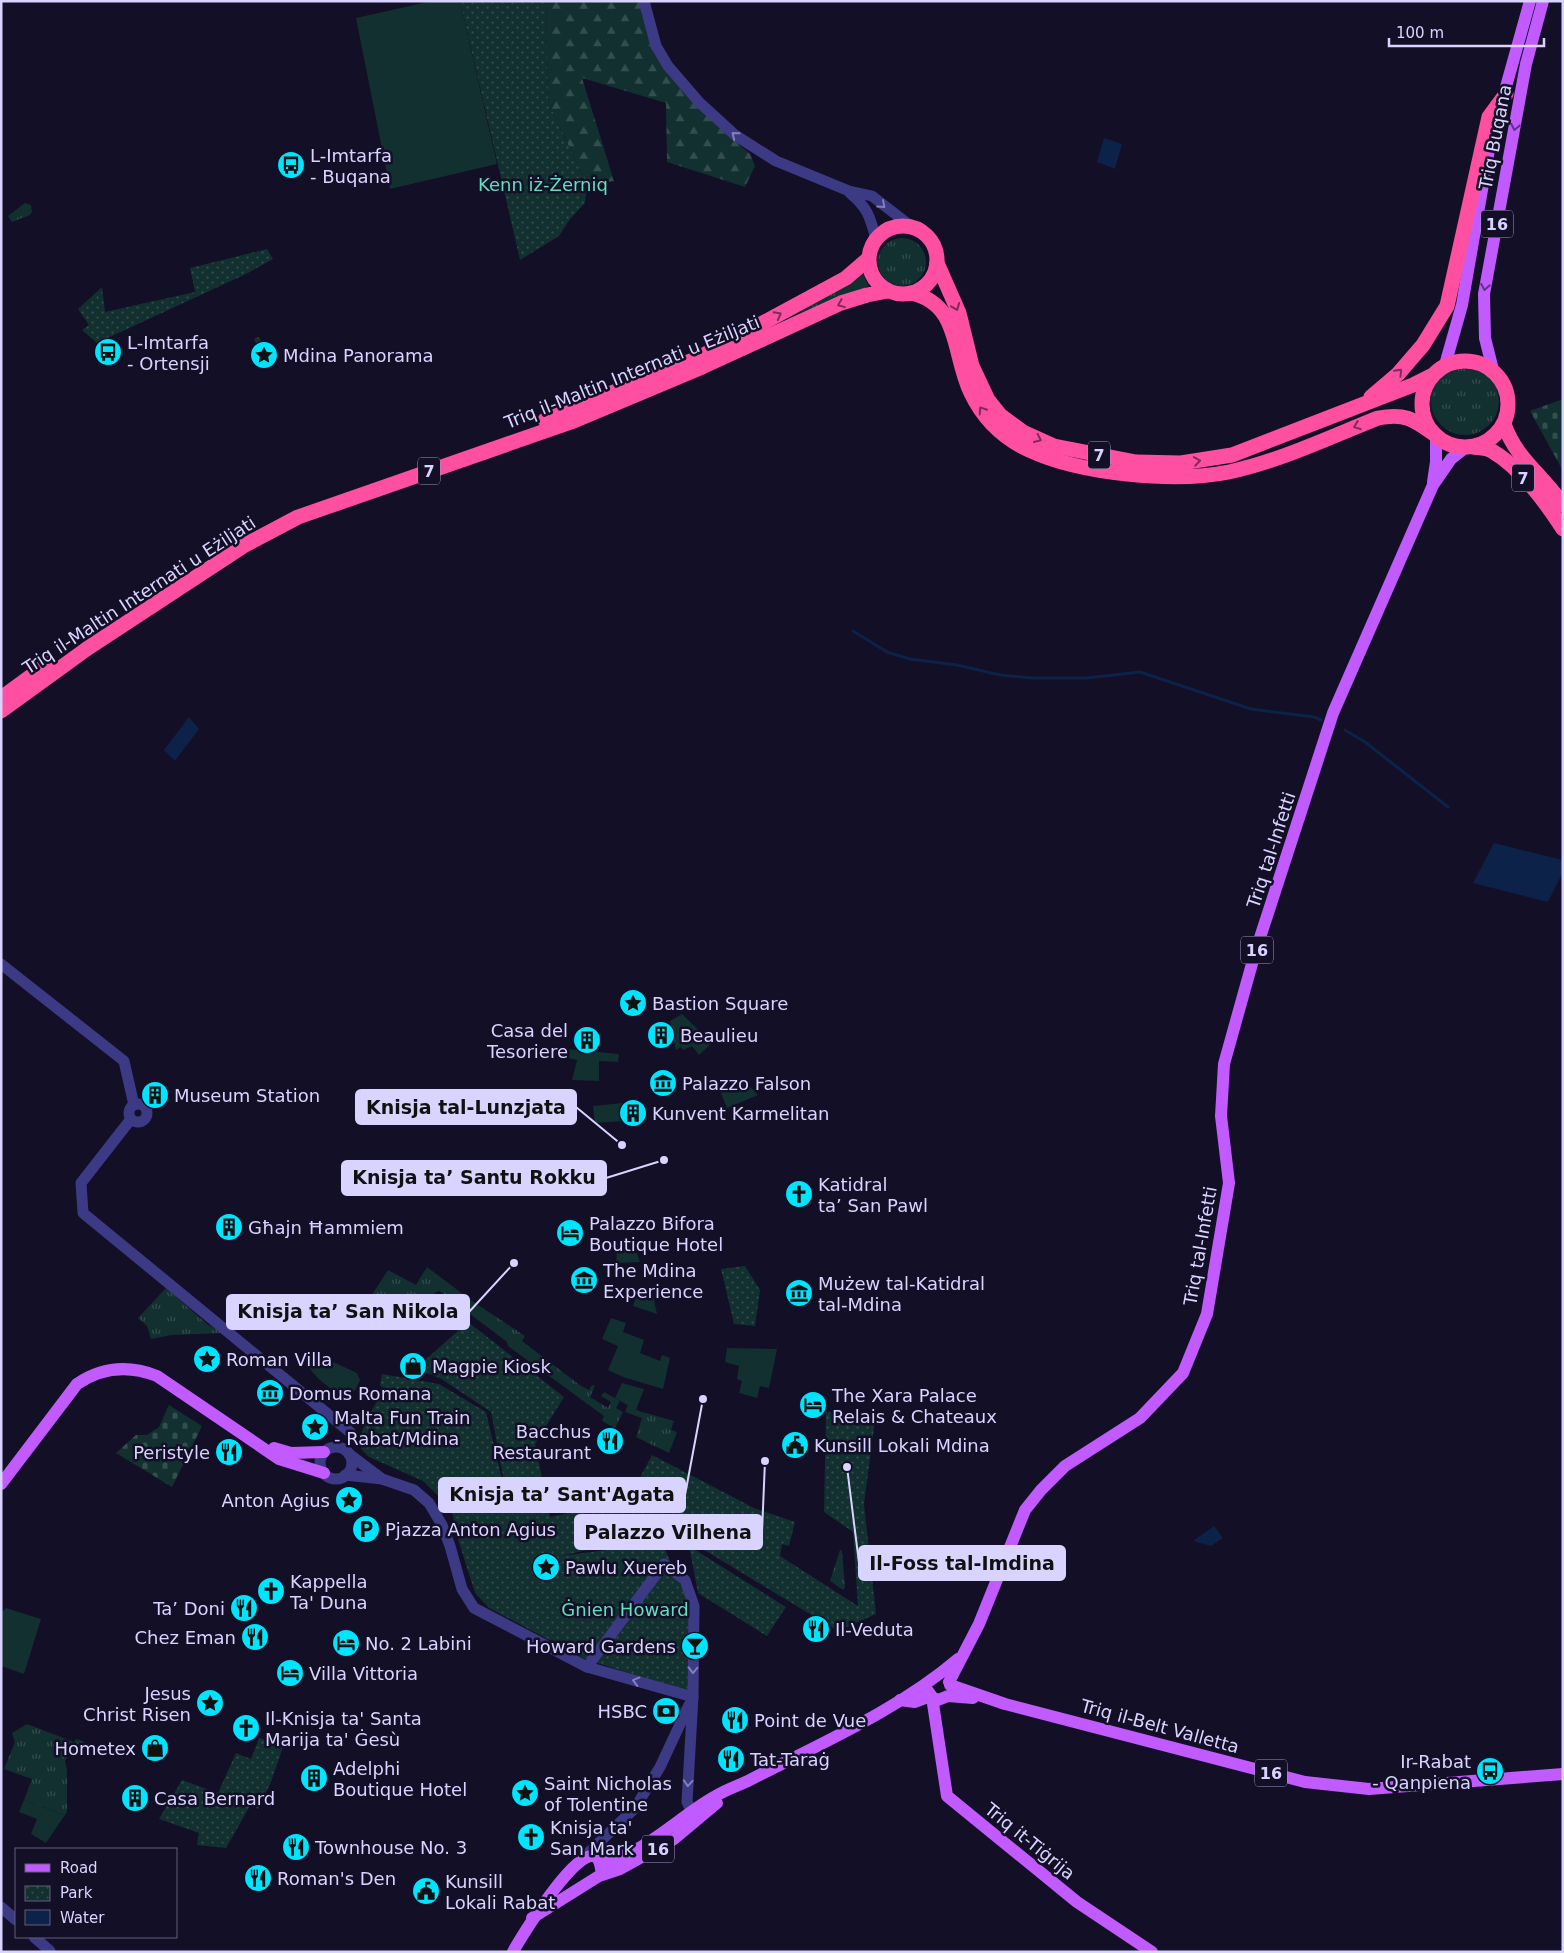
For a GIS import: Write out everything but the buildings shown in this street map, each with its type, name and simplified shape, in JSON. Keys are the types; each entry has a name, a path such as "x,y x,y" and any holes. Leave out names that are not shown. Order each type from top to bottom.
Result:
{"highway":[{"path":"1362,404 1398,374 1423,346 1447,306 1489,118 1506,94"},
{"path":"876,239 892,228 912,227"},
{"name":"7","path":"912,227 928,237 936,254 937,263 959,313 972,366 988,400 1000,415 1023,432 1054,446 1136,462 1181,463 1232,455 1413,385 1431,376 1445,365 1457,361 1470,360 1492,370"},
{"name":"7","path":"868,258 870,248 876,239"},
{"path":"868,258 873,278 888,291"},
{"name":"Triq il-Maltin Internati u Eżiljati","path":"1,698 81,640 250,531 294,509 563,414 698,358 846,278 868,258"},
{"path":"911,293 929,282 937,263"},
{"name":"7","path":"888,291 903,294 911,293 940,306 945,315 971,394 987,419 1014,441 1048,458 1117,472 1186,477 1230,472 1264,462 1378,418 1394,415 1406,417 1450,444 1490,450 1514,467 1563,529"},
{"name":"Triq il-Maltin Internati u Eżiljati","path":"1,711 88,648 245,544 298,517 571,422 702,367 841,303 888,291"},
{"path":"1468,447 1490,440 1504,424 1509,406 1508,394 1502,381 1492,370"},
{"path":"1431,376 1425,387 1422,406 1426,424 1435,435"},
{"name":"7","path":"1504,424 1518,454 1555,493 1563,505"}],"main road":[{"name":"Triq Buqana","path":"1445,365 1462,305 1490,144 1506,94 1513,60 1530,1"},
{"name":"Triq Buqana","path":"1492,370 1485,338 1484,294 1526,64 1543,1"},
{"name":"Triq tal-Infetti","path":"1433,485 1436,462 1435,435"},
{"name":"Triq tal-Infetti","path":"900,1700 933,1679 964,1654 979,1624 1025,1510 1041,1490 1065,1466 1140,1418 1183,1373 1207,1314 1229,1183 1221,1116 1224,1064 1256,953 1334,713 1433,485 1451,459 1468,447"},
{"path":"1,1484 73,1388 88,1376 110,1369 127,1368 141,1370 157,1376 259,1443 280,1459 324,1473"},
{"path":"259,1443 291,1453 339,1451"},
{"path":"900,1700 916,1702 942,1693 964,1654"},
{"name":"Triq il-Belt Valletta","path":"933,1679 943,1678 942,1693 988,1699 1305,1782 1369,1789 1563,1774"},
{"name":"Triq it-Tiġrija","path":"933,1679 928,1690 942,1693 938,1724 946,1796 1077,1902 1152,1952"},
{"name":"16","path":"532,1918 579,1887 613,1861 665,1833 715,1796 734,1788 900,1700"},
{"name":"16","path":"597,1873 620,1869 674,1839 734,1788"},
{"path":"592,1857 597,1873 581,1876 580,1863 592,1857"},
{"name":"16","path":"513,1952 532,1918 556,1885 580,1863"},
{"path":"556,1885 579,1887"}],"street":[{"path":"644,1 656,46 668,66 699,102 729,130 755,150 776,161 849,192 872,196 912,227"},
{"path":"849,192 863,203 870,215 876,239"},
{"path":"1,964 124,1061 134,1105 128,1113 131,1119 140,1122 147,1117 143,1106 134,1105"},
{"path":"131,1119 81,1183 83,1213 351,1433 339,1451 320,1465 324,1473 337,1478 345,1476 382,1479"},
{"path":"339,1451 351,1468 345,1476"},
{"path":"339,1451 382,1479 414,1490 433,1508 450,1546 462,1589 474,1608 587,1667 693,1697"},
{"path":"587,1667 664,1564 685,1580 694,1606 693,1697 687,1802 692,1812"},
{"path":"580,1863 635,1808 672,1744 693,1697"},
{"path":"1,1907 15,1919"},
{"path":"35,1938 50,1951"}],"green space":[{"path":"432,1 460,1 497,164 390,189 356,18"},
{"name":"Kenn iż-Żerniq","path":"460,1 546,1 548,102 587,185 585,203 570,219 559,236 520,260"},
{"path":"546,1 639,1 654,54 680,87 714,123 750,154 755,166 745,187 667,162 666,103 582,78 614,181 587,185 548,102"},
{"path":"25,203 31,205 32,212 30,215 12,222 8,216"},
{"path":"897,238 907,238 916,242 922,248 926,262 922,276 916,282 907,286 897,286 888,282 882,276 878,267 878,257 882,248 888,242"},
{"path":"267,249 273,259 246,274 97,343 82,330 89,325 78,309 102,287 105,312 195,292 190,268"},
{"path":"862,273 869,286 801,313 799,308"},
{"path":"259,337 263,346 270,348 274,354 268,364 260,364 255,356 258,348 254,339"},
{"path":"1465,367 1478,369 1489,377 1497,388 1499,401 1497,414 1489,425 1478,433 1465,435 1452,433 1441,425 1433,414 1431,401 1433,388 1441,377 1452,369"},
{"path":"1563,399 1563,471 1530,411"},
{"path":"682,1014 712,1043 699,1055 692,1046 683,1050 681,1047 676,1050 670,1021"},
{"path":"567,1049 619,1054 618,1062 599,1061 599,1081 572,1080 577,1060 565,1057"},
{"path":"744,1080 758,1095 727,1108 720,1091"},
{"path":"622,1103 624,1121 595,1123 593,1106"},
{"path":"617,1250 636,1251 640,1262 616,1263"},
{"path":"745,1266 760,1290 755,1326 734,1324 721,1269"},
{"path":"427,1267 472,1301 525,1336 522,1341 581,1386 589,1390 592,1385 595,1386 590,1397 608,1408 611,1402 601,1396 604,1392 620,1401 616,1408 623,1412 615,1428 602,1421 604,1416 508,1346 507,1342 440,1291 436,1292 427,1305 421,1301 410,1319 366,1304 388,1270 416,1285"},
{"path":"166,1288 207,1324 223,1333 172,1335 151,1339 147,1326 138,1318"},
{"path":"653,1295 657,1314 633,1306 636,1297"},
{"path":"611,1318 626,1323 623,1332 644,1340 640,1353 660,1361 662,1355 670,1358 663,1389 623,1377 608,1370 618,1346 602,1339"},
{"name":"Ġnien Howard","path":"468,1322 564,1397 535,1444 550,1517 628,1500 652,1455 754,1508 795,1522 789,1546 782,1544 780,1556 858,1606 853,1532 824,1512 826,1412 876,1413 864,1504 876,1614 838,1631 673,1531 560,1556 662,1543 690,1605 690,1693 585,1659 489,1608 475,1593 455,1530 453,1515 445,1503 423,1481 369,1457 361,1449 361,1436 365,1422 384,1389 380,1385 382,1374 439,1384 486,1412 510,1513 491,1412 440,1378 415,1369"},
{"path":"727,1348 777,1349 769,1388 760,1386 757,1398 739,1393 742,1381 737,1379 739,1366 725,1362"},
{"path":"310,1354 316,1354 357,1373 360,1380 356,1389 348,1396 330,1388 308,1365 306,1360"},
{"path":"622,1383 644,1389 636,1410 615,1398"},
{"path":"169,1405 202,1426 172,1487 116,1453 136,1435 147,1435 159,1427"},
{"path":"628,1405 639,1411 674,1421 671,1430 677,1432 669,1453 636,1437 642,1418 625,1412"},
{"path":"689,1546 786,1607 767,1636 698,1593"},
{"path":"840,1550 842,1551 845,1587 843,1590 830,1581"},
{"path":"6,1608 41,1619 24,1674 1,1666 1,1613"},
{"path":"27,1724 74,1742 76,1739 85,1742 68,1755 65,1761 67,1770 67,1812 65,1815 24,1800 32,1779 4,1769 15,1742 12,1733"},
{"path":"259,1738 283,1747 271,1782 258,1809 251,1804 226,1848 197,1845 199,1833 159,1819 182,1780 218,1793 236,1753 251,1759"},
{"path":"24,1800 65,1815 46,1843 31,1834 37,1819 19,1812"}],"water":[{"path":"1104,138 1122,144 1115,169 1097,162"},
{"path":"189,717 199,729 175,761 164,750"},
{"path":"1494,843 1563,860 1563,872 1548,902 1473,883"},
{"path":"1214,1526 1223,1538 1211,1546 1193,1541"}],"waterway":[{"path":"853,631 887,652 910,659 957,665 1000,675 1033,678 1087,678 1140,672 1251,709 1314,717 1321,720"},
{"path":"1345,730 1365,742 1448,807"}],"place":[{"name":"L-Imtarfa - Buqana","path":"291,165"},
{"name":"L-Imtarfa - Ortensji","path":"108,352"},
{"name":"Mdina Panorama","path":"264,355"},
{"name":"Bastion Square","path":"633,1003"},
{"name":"Beaulieu","path":"661,1035"},
{"name":"Casa del Tesoriere","path":"587,1040"},
{"name":"Palazzo Falson","path":"663,1083"},
{"name":"Museum Station","path":"155,1095"},
{"name":"Kunvent Karmelitan","path":"633,1113"},
{"name":"Knisja tal-Lunzjata","path":"622,1145"},
{"name":"Knisja ta’ Santu Rokku","path":"664,1160"},
{"name":"Katidral ta’ San Pawl","path":"799,1194"},
{"name":"Għajn Ħammiem","path":"229,1227"},
{"name":"Palazzo Bifora Boutique Hotel","path":"570,1233"},
{"name":"Knisja ta’ San Nikola","path":"514,1263"},
{"name":"The Mdina Experience","path":"584,1280"},
{"name":"Mużew tal-Katidral tal-Mdina","path":"799,1293"},
{"name":"Roman Villa","path":"207,1359"},
{"name":"Magpie Kiosk","path":"413,1366"},
{"name":"Domus Romana","path":"270,1393"},
{"name":"Knisja ta’ Sant'Agata","path":"703,1399"},
{"name":"The Xara Palace Relais & Chateaux","path":"813,1405"},
{"name":"Malta Fun Train - Rabat/Mdina","path":"315,1427"},
{"name":"Bacchus Restaurant","path":"610,1441"},
{"name":"Kunsill Lokali Mdina","path":"795,1445"},
{"name":"Peristyle","path":"229,1452"},
{"name":"Palazzo Vilhena","path":"765,1461"},
{"name":"Il-Foss tal-Imdina","path":"847,1467"},
{"name":"Anton Agius","path":"349,1500"},
{"name":"Pjazza Anton Agius","path":"366,1529"},
{"name":"Pawlu Xuereb","path":"546,1567"},
{"name":"Kappella Ta' Duna","path":"271,1591"},
{"name":"Ta’ Doni","path":"244,1608"},
{"name":"Il-Veduta","path":"816,1629"},
{"name":"Chez Eman","path":"255,1637"},
{"name":"No. 2 Labini","path":"346,1643"},
{"name":"Howard Gardens","path":"695,1646"},
{"name":"Villa Vittoria","path":"290,1673"},
{"name":"Jesus Christ Risen","path":"210,1703"},
{"name":"HSBC","path":"666,1711"},
{"name":"Point de Vue","path":"735,1720"},
{"name":"Il-Knisja ta' Santa Marija ta' Ġesù","path":"246,1728"},
{"name":"Hometex","path":"155,1748"},
{"name":"Tat-Taraġ","path":"731,1759"},
{"name":"Ir-Rabat - Qanpiena","path":"1490,1771"},
{"name":"Adelphi Boutique Hotel","path":"314,1778"},
{"name":"Saint Nicholas of Tolentine","path":"525,1793"},
{"name":"Casa Bernard","path":"135,1798"},
{"name":"Knisja ta' San Mark","path":"531,1837"},
{"name":"Townhouse No. 3","path":"296,1847"},
{"name":"Roman's Den","path":"258,1878"},
{"name":"Kunsill Lokali Rabat","path":"426,1891"}]}
